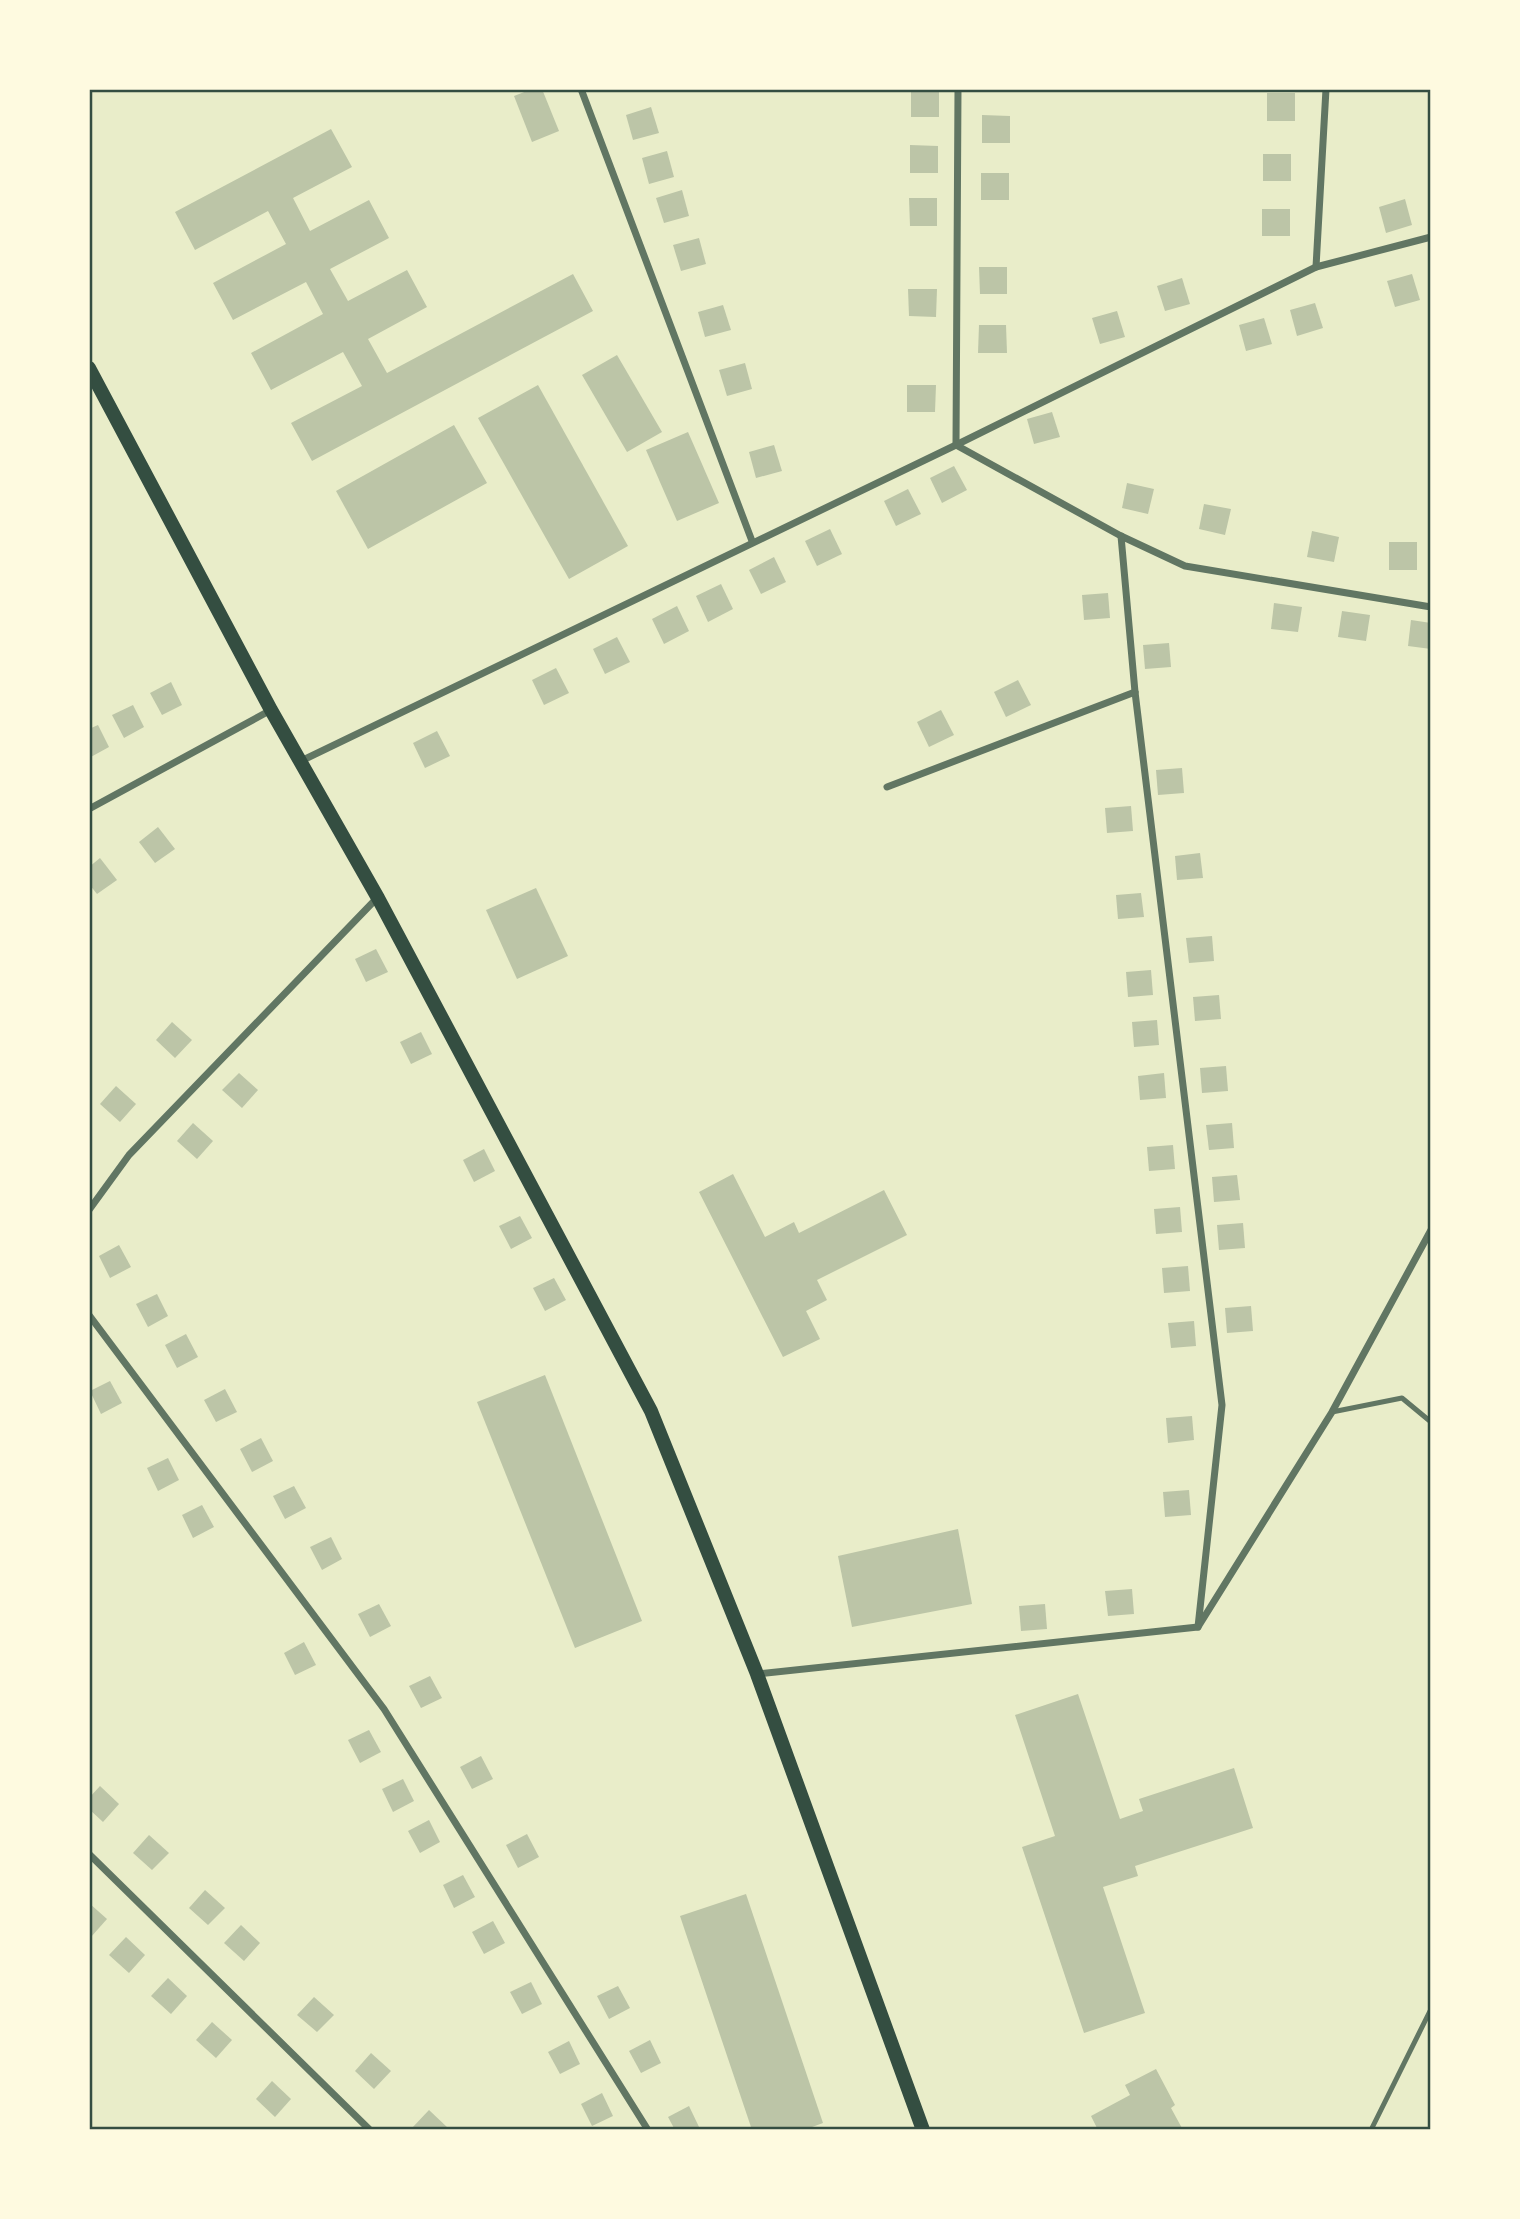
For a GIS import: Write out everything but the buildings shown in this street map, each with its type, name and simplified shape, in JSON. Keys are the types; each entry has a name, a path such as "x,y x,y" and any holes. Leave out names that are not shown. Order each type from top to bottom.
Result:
{"main road":[{"path":"89,368 271,710 378,898 651,1411 757,1674 923,2130"}],"street":[{"path":"581,89 752,541"},
{"path":"956,445 958,89"},
{"path":"1316,267 1326,89"},
{"path":"300,761 956,445 1316,267 1431,237"},
{"path":"956,445 1121,536 1185,566 1431,607"},
{"path":"1121,536 1135,692 1222,1405 1198,1627"},
{"path":"887,787 1135,692"},
{"path":"89,809 271,710"},
{"path":"89,1210 129,1155 378,898"},
{"path":"1198,1627 1332,1412 1431,1230"},
{"path":"89,1315 384,1709 648,2130"},
{"path":"757,1674 1198,1627"},
{"path":"89,1854 370,2130"}],"lane":[{"path":"1332,1412 1402,1398 1431,1422"},
{"path":"1371,2130 1431,2010"}]}
